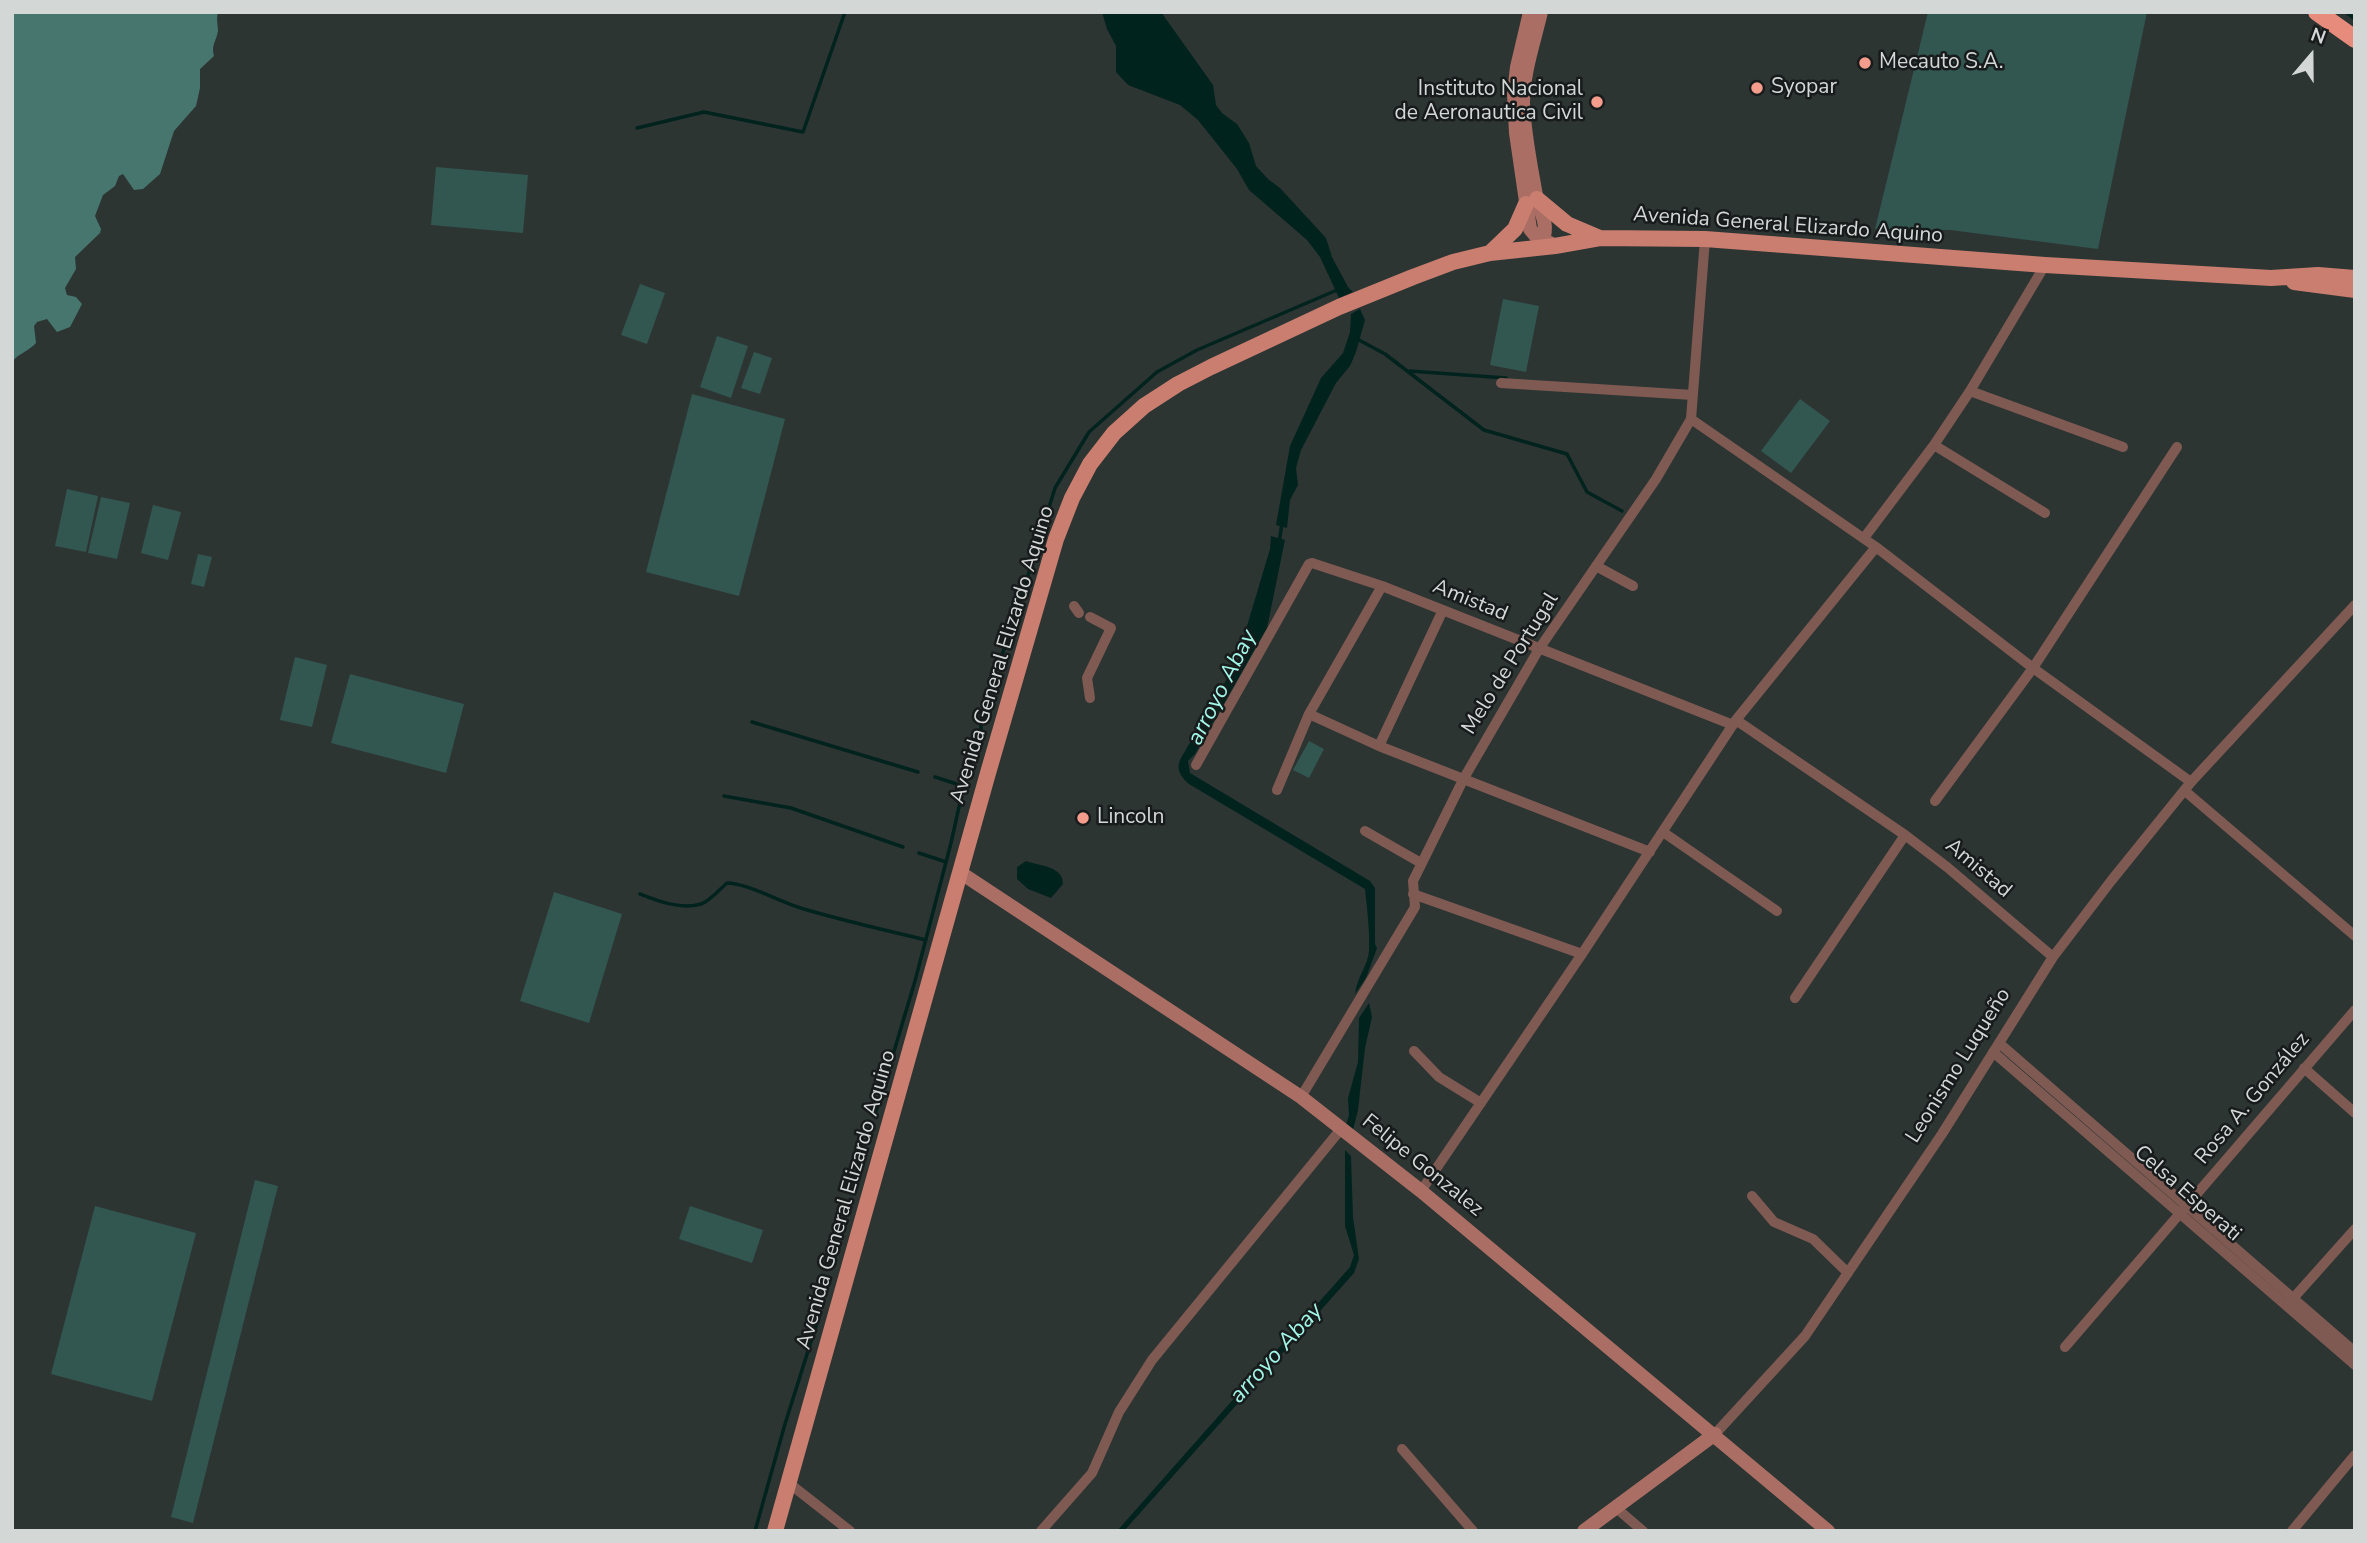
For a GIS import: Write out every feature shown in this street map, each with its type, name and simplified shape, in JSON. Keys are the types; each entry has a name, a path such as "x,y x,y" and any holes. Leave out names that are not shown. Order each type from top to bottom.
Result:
{"highway":[{"path":"2317,12 2355,39"}],"main road":[{"path":"1490,253 1515,229 1531,201 1567,224 1600,238"},
{"name":"Avenida General Elizardo Aquino","path":"775,1531 1056,539 1090,464 1114,433 1144,405 1178,384 1339,307 1453,262 1490,253 1600,238 1705,239 2045,265 2271,278 2318,275 2355,278"},
{"name":"Avenida General Elizardo Aquino","path":"2271,278 2317,287 2355,290"}],"street":[{"path":"1530,12 1517,67 1514,94 1516,132 1531,201"},
{"path":"1541,12 1523,102 1531,201 1530,229 1544,245"},
{"name":"Melo de Portugal","path":"1301,1097 1415,907 1413,881 1464,778 1539,649 1656,479 1691,419 1705,239"},
{"path":"1864,538 1934,445 1970,391 2045,265"},
{"path":"1501,383 1693,395"},
{"path":"1970,391 2123,447"},
{"path":"1691,419 1864,538 2188,786 2355,936"},
{"path":"1934,445 2045,513"},
{"path":"1935,801 2033,668 2177,447"},
{"path":"1421,1191 1734,723 1876,547"},
{"name":"Amistad","path":"1196,765 1309,564 1314,563 1382,586 1442,612 1734,723 1905,835 2053,957"},
{"path":"1596,566 1633,586"},
{"path":"1277,790 1309,714 1382,586"},
{"name":"Leonismo Luqueño","path":"1584,1531 1715,1434 1805,1336 1942,1134 2053,957 2188,786 2355,605"},
{"path":"1379,746 1442,612"},
{"path":"1087,614 1104,642 1087,678 1090,698"},
{"path":"1309,714 1379,746 1650,852"},
{"path":"1365,831 1422,863"},
{"path":"1662,832 1777,911"},
{"path":"1795,998 1905,835"},
{"name":"Felipe Gonzalez","path":"961,873 1301,1097 1421,1191 1828,1531"},
{"path":"1413,894 1582,954"},
{"name":"Rosa A. González","path":"2065,1347 2355,1010"},
{"name":"Celsa Esperati","path":"1996,1048 2290,1302 2355,1352"},
{"path":"1414,1051 1439,1077 1481,1103"},
{"path":"2304,1068 2355,1113"},
{"path":"1041,1531 1092,1473 1119,1412 1152,1360 1341,1129"},
{"path":"1752,1196 1770,1219 1813,1239 1848,1273"},
{"path":"2290,1302 2355,1229"},
{"name":"Celsa Esperati","path":"2290,1302 2355,1365"},
{"path":"1402,1449 1473,1531"},
{"path":"2292,1531 2355,1455"},
{"path":"790,1483 850,1531"},
{"path":"1615,1507 1643,1531"}],"shaded area":[{"path":"12,12 218,12 214,56 200,69 196,106 174,131 160,174 143,189 134,190 123,174 119,176 115,186 103,195 95,216 100,233 75,257 76,269 65,288 67,295 76,297 82,304 70,327 57,332 47,319 37,322 34,326 36,343 12,362"},
{"path":"1928,12 2147,12 2098,249 1950,230 1875,229"},
{"path":"436,167 528,175 523,233 431,225"},
{"path":"640,284 665,293 647,344 621,335"},
{"path":"1503,299 1539,306 1526,372 1490,365"},
{"path":"717,336 748,346 731,398 700,387"},
{"path":"754,352 772,358 760,394 741,388"},
{"path":"692,394 785,419 739,596 646,572"},
{"path":"1800,399 1830,421 1791,473 1761,451"},
{"path":"67,489 98,496 86,552 55,546"},
{"path":"101,497 130,503 117,559 88,553"},
{"path":"153,505 181,512 168,560 141,553"},
{"path":"198,554 212,557 204,587 191,584"},
{"path":"295,657 327,665 312,727 280,720"},
{"path":"350,674 464,704 446,773 331,743"},
{"path":"1309,741 1324,749 1309,778 1293,770"},
{"path":"554,892 622,914 589,1023 520,1001"},
{"path":"255,1180 278,1186 193,1523 171,1517"},
{"path":"95,1206 196,1233 152,1401 51,1374"},
{"path":"690,1206 763,1230 752,1263 679,1239"}],"water":[{"path":"1102,12 1161,12 1213,85 1216,105 1237,124 1249,143 1256,166 1326,238 1332,257 1353,292 1339,298 1320,257 1307,240 1249,190 1237,169 1198,120 1180,105 1128,85 1116,72 1116,46"},
{"path":"1360,309 1365,320 1356,352 1350,366 1336,383 1301,450 1296,468 1298,485 1290,500 1287,528 1276,525 1290,446 1321,378 1343,353 1350,332 1351,314"},
{"path":"1271,536 1285,540 1267,628 1195,754 1188,761 1190,773 1370,881 1375,888 1377,948 1366,978 1355,994 1369,951 1365,889 1189,784 1181,776 1179,769 1181,758 1243,651 1244,636 1270,549"},
{"path":"1026,861 1055,870 1062,878 1063,884 1051,898 1028,889 1017,879 1017,867"},
{"path":"1369,1003 1372,1017 1353,1130 1346,1125 1349,1115 1348,1098 1358,1062 1359,1018"},
{"path":"1345,1150 1351,1156 1353,1217 1359,1259 1354,1273 1124,1531 1117,1531 1350,1267 1354,1255 1345,1226"}],"waterway":[{"path":"637,128 704,112 803,132 845,12"},
{"path":"2346,12 2355,19"},
{"path":"990,684 1009,637 1055,488 1089,432 1157,372 1197,350 1337,290"},
{"path":"1359,340 1385,354 1484,430 1567,454 1587,492 1622,511"},
{"path":"1410,371 1506,378"},
{"name":"arroyo Abay","path":"1279,543 1282,523"},
{"path":"752,722 918,772"},
{"path":"875,1115 915,981 981,725"},
{"path":"935,777 963,786"},
{"path":"724,796 791,808 903,847"},
{"path":"919,853 946,862"},
{"path":"640,894 670,904 693,906 708,900 727,883 735,884 804,909 926,940"},
{"path":"755,1531 820,1313"}],"place":[{"name":"Mecauto S.A.","path":"1865,63"},
{"name":"Syopar","path":"1757,88"},
{"name":"Instituto Nacional de Aeronautica Civil","path":"1597,102"},
{"name":"Lincoln","path":"1083,818"}]}
